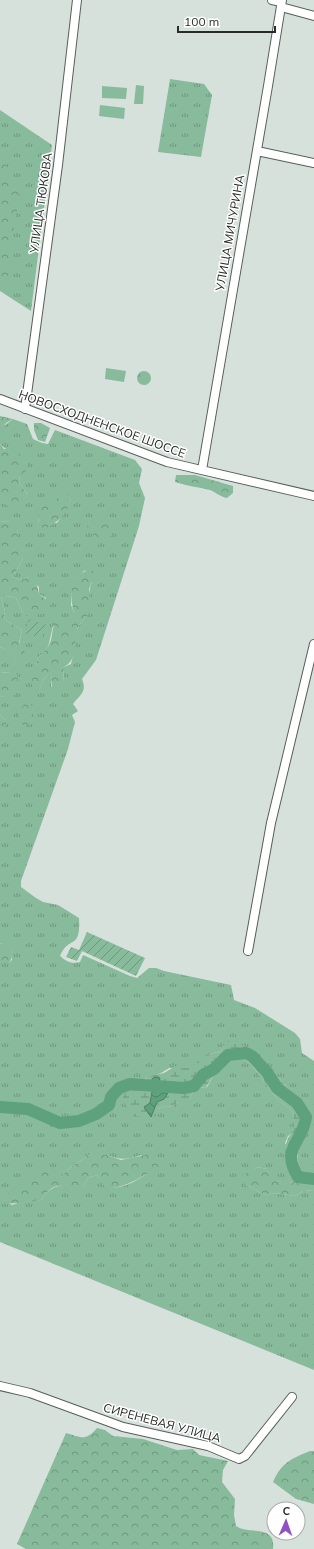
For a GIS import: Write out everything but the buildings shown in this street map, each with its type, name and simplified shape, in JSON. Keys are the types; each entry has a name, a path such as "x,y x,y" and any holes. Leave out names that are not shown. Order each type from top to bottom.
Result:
{"street":[{"name":"УЛИЦА ТЮКОВА","path":"25,409 58,165 77,0"},
{"path":"272,0 314,16"},
{"name":"УЛИЦА МИЧУРИНА","path":"202,470 281,3"},
{"path":"257,150 314,163"},
{"name":"НОВОСХОДНЕНСКОЕ ШОССЕ","path":"0,399 142,454 202,470 314,496"},
{"path":"248,951 271,823 314,644"},
{"name":"СИРЕНЕВАЯ УЛИЦА","path":"0,1386 30,1393 123,1427 208,1446 239,1459 245,1456 292,1397"}],"green space":[{"path":"170,79 204,84 212,95 201,157 158,152"},
{"path":"136,85 144,86 143,104 134,104"},
{"path":"102,86 127,88 126,99 102,98"},
{"path":"100,105 125,108 124,119 99,116"},
{"path":"0,110 52,145 31,311 0,291"},
{"path":"0,155 6,156 7,178 23,177 9,256 8,291 0,287"},
{"path":"106,368 126,371 124,382 105,379"},
{"path":"141,371 147,371 151,375 151,381 147,385 141,385 137,381 137,375"},
{"path":"0,416 13,419 6,423 0,431"},
{"path":"13,419 27,424 33,439 42,443 48,444 55,430 135,460 142,469 139,483 145,498 139,526 96,660 82,679 84,687 82,693 73,704 78,711 72,715 75,722 68,749 21,881 21,887 43,902 58,905 79,918 78,935 76,939 63,950 60,956 65,960 72,963 80,962 83,955 137,978 149,968 156,968 231,985 234,1000 255,1008 295,1033 300,1039 302,1053 314,1061 314,1181 300,1180 290,1183 281,1183 272,1177 267,1169 257,1167 249,1173 246,1185 265,1195 275,1193 295,1196 303,1191 314,1190 314,1370 0,1242 0,963 9,963 12,960 12,951 2,943 0,944 0,733 6,720 0,715 0,697 15,694 10,673 0,672 0,647 12,652 16,659 22,630 4,619 5,611 1,598 8,596 16,598 22,611 28,616 42,613 46,598 39,594 39,587 29,577 20,580 13,577 23,558 23,551 17,541 18,531 10,521 0,522 0,501 5,503 23,500 27,494 19,482 22,459 20,456 6,449 0,444 0,429","holes":["71,498 69,505 57,523 38,524 39,517 56,502","85,570 92,582 87,617 79,626 75,638 71,664 64,667 63,682 51,687 52,679 51,675 48,675 43,680 38,693 36,666 38,658 48,647 53,626 70,618 74,612 71,605 73,578 80,575","224,1045 242,1046 261,1057 308,1112 308,1127 298,1153 300,1167 285,1143 288,1136 294,1131 294,1116 290,1109 278,1100 251,1064 245,1060 230,1060 214,1075 207,1087 199,1088 193,1092 190,1099 178,1102 172,1107 165,1106 158,1109 137,1080 153,1076 169,1068 190,1069 207,1055 221,1051","92,1153 121,1159 133,1158 141,1155 148,1173 128,1185 121,1187 108,1186 102,1182 97,1175 88,1178 83,1187 64,1185 54,1187 45,1194 41,1200 21,1202 12,1205 2,1199 11,1193 61,1177 71,1167"]},
{"path":"34,423 41,423 50,428 45,442 38,440 34,430"},
{"path":"0,444 4,449 12,449 28,463 26,471 20,475 19,482 27,494 19,508 11,508 0,501"},
{"path":"176,475 195,475 233,486 233,493 227,498 222,497 210,490 184,485 175,482"},
{"path":"66,493 71,498 70,504 65,513 57,521 44,529 38,524 39,517 36,510 48,502 56,502 58,494"},
{"path":"108,518 114,522 111,536 94,548 90,542 95,536 89,532 87,525 93,521"},
{"path":"10,521 17,524 17,541 23,551 23,558 13,577 20,580 29,577 36,581 39,594 51,603 49,610 35,616 27,616 22,611 16,598 8,596 1,598 5,611 4,619 22,630 19,643 27,655 23,661 16,659 11,652 0,647 0,522"},
{"path":"91,568 95,574 89,589 90,611 78,628 73,656 70,662 64,667 63,682 60,689 53,692 51,675 48,675 43,680 38,694 32,688 32,680 38,658 48,647 51,640 55,618 69,618 74,612 69,583 73,578"},
{"path":"29,619 47,625 42,638 24,633"},
{"path":"0,672 17,674 19,688 15,695 0,697"},
{"path":"27,699 33,710 33,723 26,726 19,723 17,716"},
{"path":"0,715 6,720 5,727 0,733"},
{"path":"87,932 145,958 136,976 82,951 77,961 66,957 71,947 79,950"},
{"path":"6,942 9,943 11,948 12,958 9,963 0,963 0,944"},
{"path":"229,1040 236,1042 261,1057 308,1112 310,1119 303,1141 299,1146 296,1160 304,1172 297,1175 290,1172 285,1156 287,1140 294,1130 294,1116 290,1109 278,1100 251,1064 245,1060 230,1060 214,1075 206,1087 199,1088 193,1092 190,1099 185,1104 178,1102 172,1107 165,1106 158,1109 156,1116 149,1118 135,1116 125,1104 123,1097 130,1084 137,1080 144,1081 150,1076 164,1073 177,1065 189,1068 201,1058 221,1051","holes":["153,1078 163,1084 183,1088 170,1090 157,1102 151,1116 144,1107 150,1103"]},
{"path":"92,1153 101,1153 121,1160 151,1154 159,1159 164,1168 158,1175 148,1173 132,1182 118,1187 106,1187 102,1184 97,1175 88,1178 83,1187 73,1189 63,1186 55,1187 48,1191 41,1200 3,1203 2,1199 16,1186 42,1171 61,1177 71,1167"},
{"path":"257,1167 267,1169 273,1177 281,1183 290,1183 300,1180 314,1181 314,1190 303,1191 295,1196 275,1193 265,1195 246,1185 240,1177"},
{"path":"97,1428 105,1430 113,1436 143,1439 177,1450 193,1449 199,1455 228,1461 223,1470 222,1482 235,1499 234,1515 236,1526 241,1529 266,1533 266,1541 273,1541 273,1549 26,1549 17,1544 66,1433 79,1437 86,1437"},
{"path":"314,1451 314,1504 296,1499 273,1482 280,1470 297,1456"}],"water":[{"path":"153,1078 160,1078 159,1082 184,1087 170,1090 164,1099 157,1102 151,1117 144,1107 150,1103 152,1091 149,1084"}],"waterway":[{"path":"0,1107 28,1109 60,1123 79,1121 96,1114 109,1105 111,1097 119,1088 130,1084 183,1088 194,1086 203,1075 214,1069 228,1055 246,1053 252,1056 267,1072 277,1088 297,1103 306,1117 304,1126 294,1146 291,1159 298,1177 314,1179"}]}
